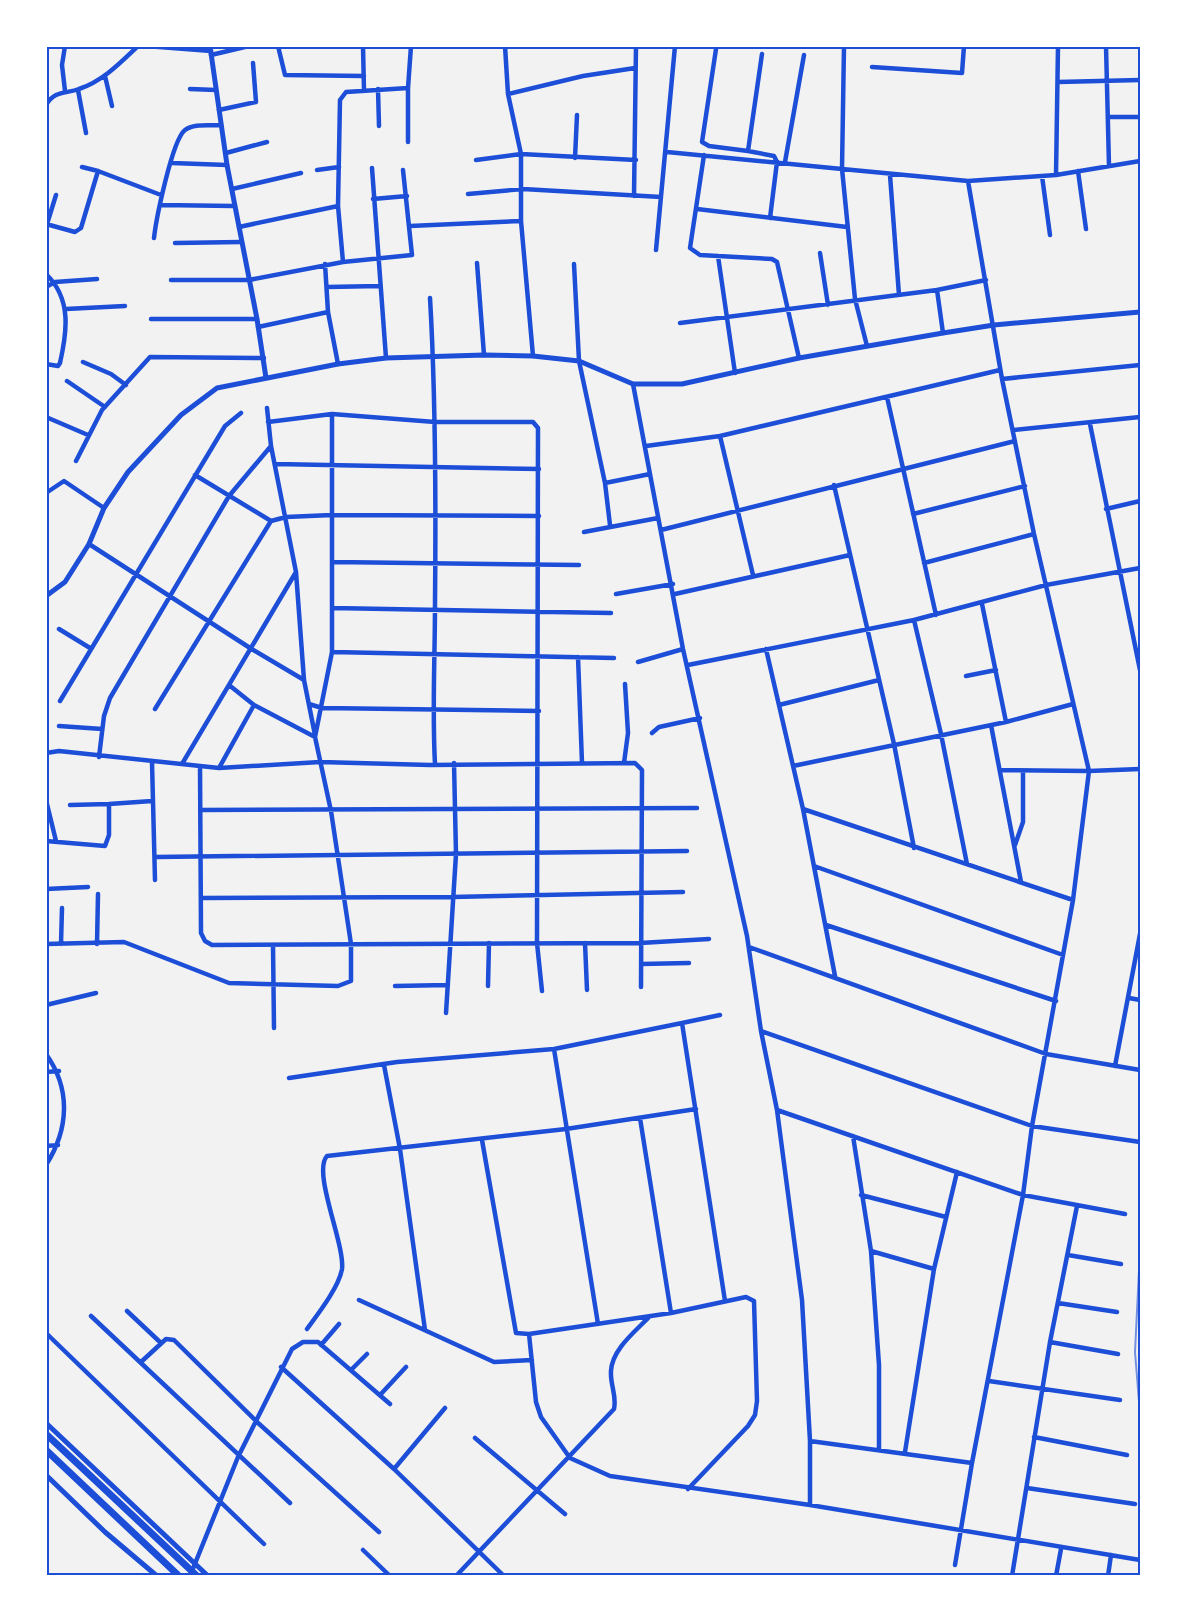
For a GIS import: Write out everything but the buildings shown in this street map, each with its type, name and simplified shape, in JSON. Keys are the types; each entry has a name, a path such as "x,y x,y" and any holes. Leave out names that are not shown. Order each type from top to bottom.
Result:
{"highway":[{"path":"46,1434 197,1575"},
{"path":"46,1450 179,1575"}],"street":[{"path":"65,46 62,65 65,91"},
{"path":"46,105 51,97 65,91 78,90 105,76 138,46"},
{"path":"146,46 211,51 249,46"},
{"path":"278,46 285,75 364,76"},
{"path":"363,46 364,91"},
{"path":"408,142 411,46"},
{"path":"505,46 508,94 521,154 523,189 521,221 532,356"},
{"path":"634,196 636,46"},
{"path":"656,250 667,152 675,46"},
{"path":"844,46 842,169 855,299 867,346"},
{"path":"872,67 962,73 964,46"},
{"path":"1056,175 1058,46"},
{"path":"1106,46 1109,166"},
{"path":"716,49 702,142 709,146 774,156 777,162 770,218"},
{"path":"211,51 227,165 266,378"},
{"path":"748,151 762,54"},
{"path":"785,162 804,55"},
{"path":"219,110 256,102 253,63"},
{"path":"508,94 583,76 635,68"},
{"path":"105,76 112,106"},
{"path":"1058,82 1107,79 1140,80"},
{"path":"343,261 338,206 340,99 346,92 408,88"},
{"path":"190,89 216,90"},
{"path":"378,89 379,126"},
{"path":"78,90 86,133"},
{"path":"576,158 577,115"},
{"path":"1108,117 1140,117"},
{"path":"154,238 161,195 177,142 185,130 194,126 222,125"},
{"path":"226,153 267,142"},
{"path":"667,152 968,181 1056,175 1140,161"},
{"path":"476,159 521,154 636,160"},
{"path":"704,155 690,248 700,255 772,259 777,262 799,358"},
{"path":"172,163 227,165"},
{"path":"82,167 161,195"},
{"path":"317,170 339,167"},
{"path":"372,168 386,358"},
{"path":"171,280 249,280 343,261 412,255 403,170"},
{"path":"56,195 47,224 75,232 81,228 98,171"},
{"path":"1078,171 1086,229"},
{"path":"232,189 302,173"},
{"path":"890,175 899,295"},
{"path":"1042,176 1050,235"},
{"path":"955,1565 963,1531 972,1463 1023,1195 1032,1126 1056,1001 1073,900 1089,771 1034,534 1000,370 968,181"},
{"path":"468,194 523,189 661,197"},
{"path":"373,199 407,196"},
{"path":"160,205 234,206"},
{"path":"239,227 338,206"},
{"path":"697,209 847,227"},
{"path":"410,225 521,221"},
{"path":"175,243 241,242"},
{"path":"820,253 828,305"},
{"path":"718,256 735,373"},
{"path":"477,263 484,355"},
{"path":"326,264 328,312 338,364"},
{"path":"574,264 579,361 605,483 610,525"},
{"path":"46,274 55,282 66,309 66,335 60,363 58,366 46,364"},
{"path":"46,287 55,282 97,279"},
{"path":"680,323 788,312 855,299 937,290 986,280"},
{"path":"327,287 380,286"},
{"path":"937,290 943,333"},
{"path":"430,298 435,422 435,608 432,708 435,764"},
{"path":"66,309 125,306"},
{"path":"258,327 328,312"},
{"path":"46,596 65,582 89,544 104,508 128,472 181,415 217,388 338,364 386,358 484,355 532,356 579,361 633,384 682,384 799,358 943,333 994,325 1140,312"},
{"path":"151,318 257,319"},
{"path":"76,461 105,407 150,357 264,358"},
{"path":"83,362 111,374 126,385"},
{"path":"1002,379 1140,365"},
{"path":"646,446 720,436 1000,370"},
{"path":"67,381 105,407"},
{"path":"633,384 675,594 683,649 749,947 761,1031 777,1110 802,1300 810,1442 810,1505"},
{"path":"887,397 936,615"},
{"path":"46,944 124,942 229,983 346,985 351,981 353,975 351,944 338,854 304,680 296,572 271,446 267,408"},
{"path":"60,701 225,426 241,413"},
{"path":"315,737 322,708 323,686 332,652 332,414"},
{"path":"268,422 332,414 435,422 533,422 538,428 540,516 537,943 542,991"},
{"path":"46,417 88,435"},
{"path":"1014,430 1090,424 1140,417"},
{"path":"1090,424 1140,670"},
{"path":"720,436 753,575"},
{"path":"661,530 1015,441"},
{"path":"99,757 102,729 110,698 229,496 271,446"},
{"path":"275,464 435,465 539,469"},
{"path":"605,483 651,474"},
{"path":"195,475 271,520 332,515 540,516"},
{"path":"46,493 64,481 104,508"},
{"path":"834,485 869,628 914,848"},
{"path":"913,514 1025,486"},
{"path":"1106,509 1140,501"},
{"path":"584,532 610,525 658,518"},
{"path":"156,709 208,620 271,520"},
{"path":"924,563 1034,534"},
{"path":"89,544 250,648 304,680"},
{"path":"675,594 850,555"},
{"path":"333,562 579,565"},
{"path":"688,664 914,620 982,604 1046,585 1140,568"},
{"path":"182,764 296,572"},
{"path":"616,594 673,584"},
{"path":"982,604 1006,722"},
{"path":"332,608 435,608 611,613"},
{"path":"914,620 941,734 967,864"},
{"path":"59,629 90,648"},
{"path":"638,662 683,649"},
{"path":"766,649 803,809 835,976"},
{"path":"332,652 614,658"},
{"path":"578,657 582,763"},
{"path":"966,676 996,670"},
{"path":"779,705 879,680"},
{"path":"624,763 628,733 625,684"},
{"path":"229,685 254,705 315,737"},
{"path":"309,704 322,708 539,711"},
{"path":"793,766 1006,722 1074,704"},
{"path":"219,768 254,705"},
{"path":"652,733 659,728 700,718"},
{"path":"991,725 1021,882"},
{"path":"59,726 102,729"},
{"path":"46,753 59,751 219,768 320,762 635,763 642,770 640,810 641,987"},
{"path":"152,762 155,880"},
{"path":"446,1013 456,854 454,763"},
{"path":"200,766 201,933 205,941 212,945 640,943 709,939"},
{"path":"1001,770 1140,769"},
{"path":"1015,845 1023,822 1023,771"},
{"path":"46,800 56,840"},
{"path":"70,805 152,801"},
{"path":"46,841 56,840 82,846 105,846 109,835 109,804"},
{"path":"200,810 697,808"},
{"path":"803,809 1073,900"},
{"path":"156,857 687,851"},
{"path":"814,866 1063,955"},
{"path":"46,889 88,888"},
{"path":"202,898 452,897 683,892"},
{"path":"97,944 98,894"},
{"path":"61,944 62,908"},
{"path":"826,924 1056,1001"},
{"path":"1115,1066 1140,934"},
{"path":"488,986 489,943"},
{"path":"585,943 587,990"},
{"path":"273,945 274,1028"},
{"path":"749,947 835,976 1046,1054 1140,1070"},
{"path":"640,964 689,963"},
{"path":"395,986 448,985"},
{"path":"46,1005 96,993"},
{"path":"1129,998 1140,1000"},
{"path":"289,1078 384,1065 554,1049 720,1015"},
{"path":"682,1023 725,1301"},
{"path":"761,1031 1032,1126 1140,1142"},
{"path":"554,1049 598,1324"},
{"path":"46,1054 58,1071 65,1112 59,1145 46,1164"},
{"path":"384,1065 400,1149 425,1330"},
{"path":"46,1072 58,1071"},
{"path":"307,1329 325,1304 342,1269 339,1241 324,1187 324,1158 566,1129 696,1109"},
{"path":"777,1110 1023,1195 1125,1214"},
{"path":"640,1118 671,1313"},
{"path":"853,1136 871,1251 879,1365 879,1449"},
{"path":"482,1140 514,1329 520,1335 671,1313 746,1297 754,1301 757,1401 754,1415 748,1426 688,1489"},
{"path":"46,1146 59,1145"},
{"path":"905,1452 934,1269 957,1172"},
{"path":"861,1195 946,1217"},
{"path":"1012,1575 1050,1342 1077,1206"},
{"path":"871,1251 934,1269"},
{"path":"1068,1255 1121,1264"},
{"path":"359,1300 494,1362 532,1360"},
{"path":"1058,1303 1117,1312"},
{"path":"127,1311 161,1343"},
{"path":"91,1316 238,1457 290,1503"},
{"path":"456,1575 570,1458 614,1409 616,1400 611,1369 614,1360 618,1351 650,1316"},
{"path":"321,1345 339,1324"},
{"path":"46,1333 264,1544"},
{"path":"529,1334 541,1417 570,1458 610,1476 628,1481 810,1505 1061,1549 1140,1560"},
{"path":"141,1362 166,1339 174,1340 257,1422 379,1532"},
{"path":"190,1575 238,1457 292,1349 311,1340 321,1345 390,1404"},
{"path":"1050,1342 1118,1354"},
{"path":"351,1370 367,1354"},
{"path":"281,1367 394,1469 504,1575"},
{"path":"380,1395 406,1367"},
{"path":"989,1381 1120,1400"},
{"path":"394,1469 445,1408"},
{"path":"46,1423 208,1575"},
{"path":"1034,1437 1126,1455"},
{"path":"475,1438 565,1514"},
{"path":"810,1442 905,1452 972,1463"},
{"path":"46,1475 105,1532 157,1575"},
{"path":"1027,1488 1135,1504"},
{"path":"1056,1575 1061,1549"},
{"path":"363,1550 390,1575"},
{"path":"1107,1575 1111,1555"}],"railway":[{"path":"1140,1250 1135,1352 1140,1414"}]}
